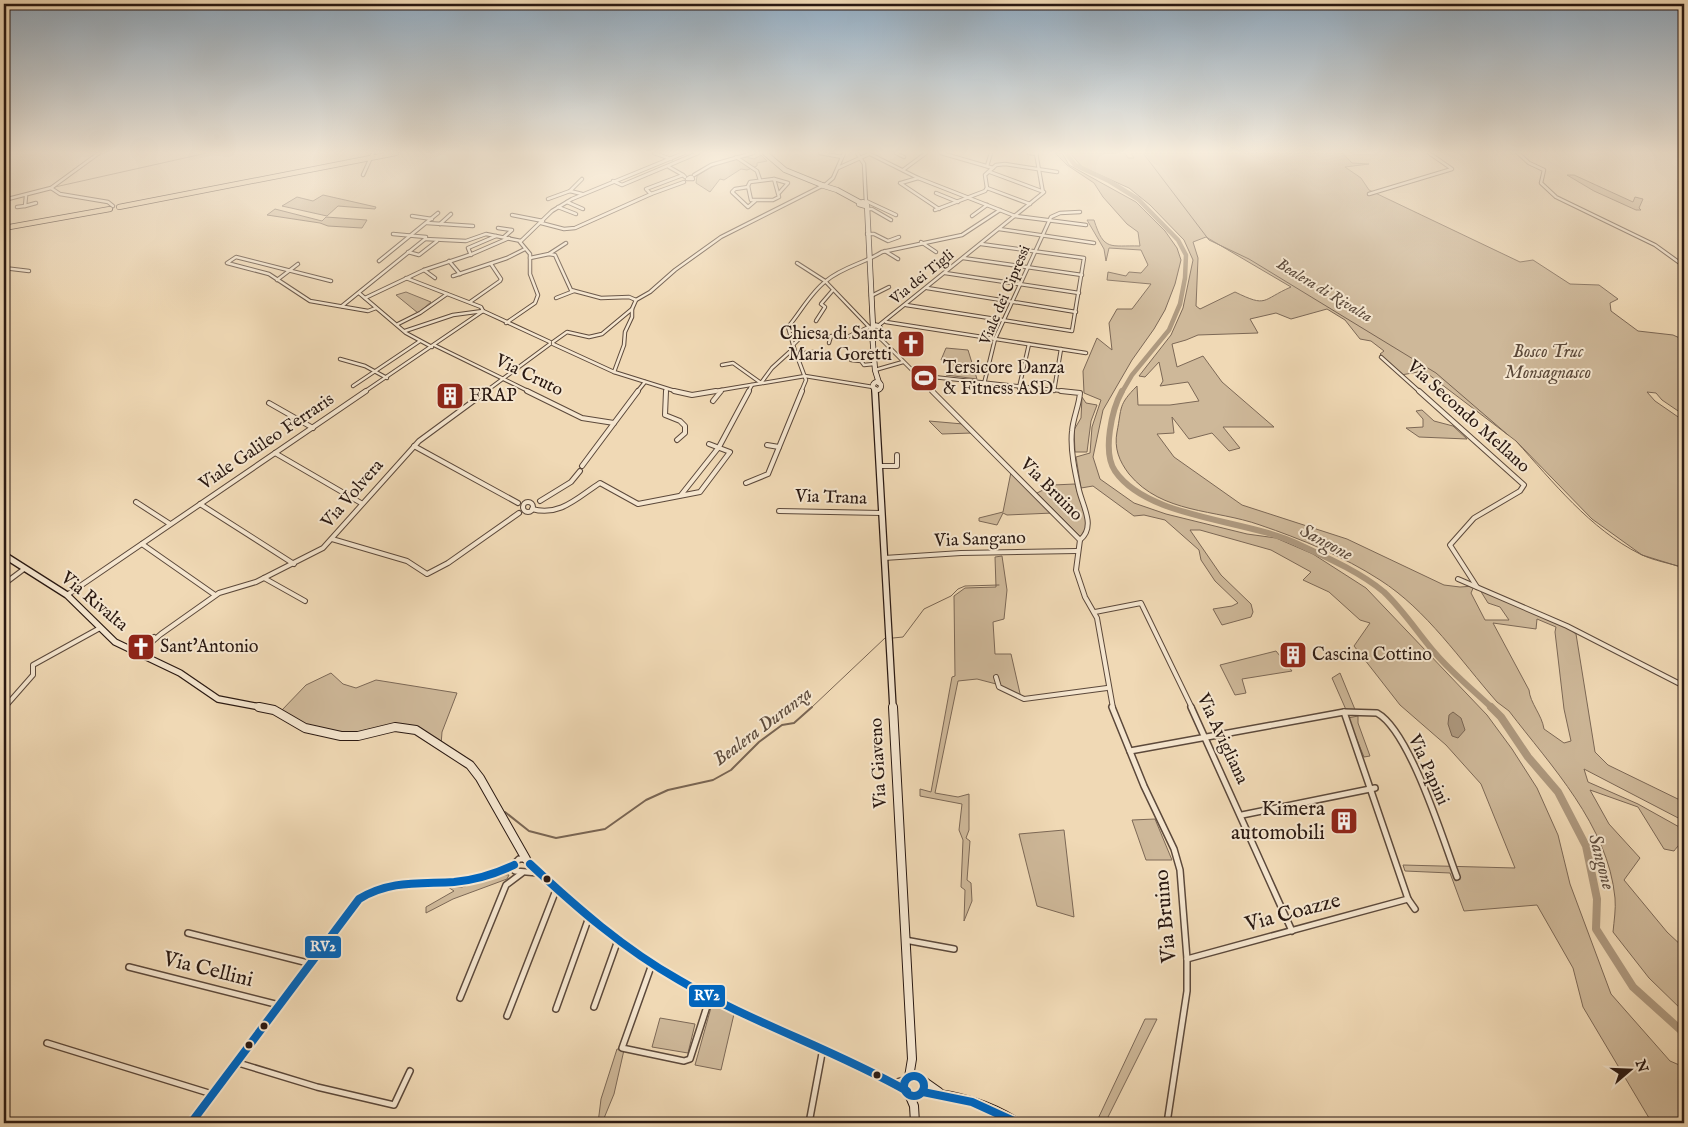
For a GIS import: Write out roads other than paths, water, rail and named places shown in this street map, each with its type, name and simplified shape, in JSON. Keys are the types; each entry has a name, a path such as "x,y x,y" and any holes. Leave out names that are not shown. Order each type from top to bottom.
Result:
{"main road":[{"path":"5,228 121,206"},
{"name":"Via Giaveno","path":"864,206 867,217 871,296 875,329 873,342 881,514 912,1059 914,1078 924,1086 914,1106"},
{"name":"Via Rivalta","path":"4,555 24,570 67,595 115,642 180,673 218,699 274,710 305,728 341,736 358,736 395,726 416,730 470,765 480,778 522,849 526,860"},
{"path":"914,1078 943,1094 994,1109 1018,1123"},
{"name":"Via Giaveno","path":"914,1078 905,1085 914,1106 915,1123"},
{"path":"908,1093 914,1096 921,1094 943,1094"}],"street":[{"path":"17,207 25,206"},
{"path":"520,242 558,206 576,214"},
{"path":"577,206 583,208"},
{"path":"512,214 560,228 572,228 627,206"},
{"path":"549,254 555,255 570,289 601,298 629,298 636,300 650,292 721,237 774,208 784,206"},
{"path":"867,206 891,220"},
{"path":"878,206 896,216"},
{"path":"935,206 939,208"},
{"path":"935,210 947,206"},
{"path":"972,216 986,206"},
{"path":"989,206 1015,216 1086,225"},
{"name":"Via dei Tigli","path":"875,329 1028,206"},
{"path":"1574,206 1656,245 1684,266"},
{"path":"746,483 768,474 806,380 788,327 825,281 862,260 885,252 921,242 962,235 1000,210"},
{"path":"379,261 432,219 438,212"},
{"path":"1049,220 1052,215 1080,212"},
{"path":"440,224 451,214"},
{"path":"412,216 432,219"},
{"name":"Viale dei Cipressi","path":"984,384 996,339 1049,220"},
{"path":"427,222 474,226"},
{"path":"498,228 512,230 504,237"},
{"path":"999,229 1094,243"},
{"path":"393,234 426,237 425,239 437,241 466,241 484,234 509,238 520,242 530,258 530,274 538,293 535,303 506,323"},
{"path":"868,234 874,234 888,241 899,237"},
{"path":"471,255 468,248 497,236"},
{"path":"365,298 424,270 471,255 509,238"},
{"path":"342,306 425,239"},
{"path":"408,252 419,255 437,241"},
{"path":"921,242 936,252"},
{"path":"530,258 549,254 566,244"},
{"path":"906,305 1072,331 1084,258 981,244"},
{"path":"453,276 492,264 525,249"},
{"path":"885,252 898,259"},
{"path":"331,281 236,257 227,263 269,274 310,300 368,311 376,308"},
{"path":"963,258 1082,275"},
{"path":"449,261 460,274"},
{"path":"798,263 825,281 875,329 915,375 1054,391 1061,349"},
{"path":"278,280 298,264"},
{"path":"470,302 498,284 501,279 492,264"},
{"path":"4,268 29,271"},
{"path":"424,270 435,278"},
{"path":"945,273 1079,293"},
{"path":"406,278 424,287 470,302 506,323 614,372 666,389 692,395 805,376 875,386"},
{"path":"871,296 889,287"},
{"path":"927,288 1076,312"},
{"path":"816,321 825,307 821,304 833,290"},
{"path":"556,298 574,291"},
{"name":"Via Cruto","path":"358,293 420,341 504,379 582,418 614,423"},
{"path":"398,324 420,313 447,294"},
{"name":"Via Volvera","path":"132,650 160,634 215,595 264,578 318,551 332,539 414,446 551,343 569,332 585,337 601,335 632,309 636,300"},
{"path":"614,372 624,345 625,332 632,317 632,309"},
{"path":"406,331 454,312 483,311"},
{"name":"Viale Galileo Ferraris","path":"67,595 483,311"},
{"path":"886,322 1086,353"},
{"path":"829,343 831,336 845,338 875,329"},
{"path":"761,383 772,368 803,336"},
{"path":"353,386 420,341"},
{"path":"1019,388 1028,344"},
{"path":"797,354 813,352"},
{"name":"Via Secondo Mellano","path":"1381,357 1524,485 1520,491 1474,518 1450,545 1477,586"},
{"path":"340,359 365,366 386,378"},
{"path":"851,360 860,361 864,365 874,367 903,362"},
{"path":"722,365 733,363 761,383"},
{"name":"Via Bruino","path":"915,375 1080,540"},
{"path":"414,446 521,509 533,506 570,482 645,382"},
{"path":"681,495 719,447 752,385"},
{"path":"666,389 665,415 680,420 685,426 684,433 677,440"},
{"path":"713,401 722,390"},
{"name":"Via Bruino","path":"1054,391 1080,393 1077,419 1072,430 1079,488 1089,526 1086,535 1080,540 1077,551 1076,570 1086,597 1095,612 1104,656 1110,701 1177,858 1187,959 1184,1016 1167,1107 1167,1123"},
{"path":"269,403 313,428"},
{"path":"332,539 407,562 426,574 448,563 521,509 525,503 533,506 538,511 561,510 600,483 638,504 702,490 730,452 709,444"},
{"path":"767,445 779,447"},
{"path":"275,453 361,504"},
{"path":"879,466 897,466 896,455"},
{"path":"136,502 170,524"},
{"path":"200,504 294,564"},
{"name":"Via Trana","path":"779,511 881,514"},
{"path":"142,544 215,595"},
{"name":"Via Sangano","path":"884,558 961,553 1077,551"},
{"path":"4,584 24,570"},
{"path":"264,578 305,601"},
{"path":"1458,579 1567,626 1684,686"},
{"name":"Via Avigliana","path":"1095,612 1141,603 1206,736 1292,930"},
{"path":"4,708 33,675 33,665 100,628"},
{"name":"Via Volvera","path":"139,653 160,634"},
{"path":"996,677 999,687 1021,699 1094,688 1108,688"},
{"name":"Via Papini","path":"1130,750 1344,712 1351,714 1368,711 1381,715 1404,743 1457,877"},
{"path":"1344,712 1373,789 1408,899 1415,909"},
{"path":"1242,815 1373,789"},
{"path":"460,998 506,885 512,878 515,869 526,860"},
{"path":"524,872 526,860"},
{"path":"526,860 556,890 588,917 652,964 710,997 823,1048 894,1083 908,1093"},
{"path":"191,1123 359,899 370,890 395,882 467,880 505,870 515,869 538,873"},
{"path":"512,878 524,872"},
{"path":"507,1016 556,890"},
{"name":"Via Coazze","path":"1187,959 1408,899"},
{"path":"556,1009 588,917"},
{"path":"188,933 312,964"},
{"path":"594,1006 618,940"},
{"path":"904,940 954,949"},
{"path":"652,964 622,1048 684,1061 690,1059 710,997"},
{"name":"Via Cellini","path":"129,967 279,1005"},
{"path":"47,1043 212,1094"},
{"path":"809,1123 823,1048"},
{"path":"235,1062 317,1087 394,1106 410,1071"},
{"path":"894,1083 914,1078"}],"waterway":[{"name":"Sangone","path":"1122,392 1132,375 1169,330 1180,304 1185,278 1186,255 1178,240 1144,206"},
{"name":"Bealera di Rivalta","path":"1183,206 1209,240 1249,259 1436,373 1508,435"},
{"name":"Sangone","path":"1122,391 1112,419 1109,453 1115,471 1130,487 1150,499 1174,509 1277,536 1298,544 1364,578 1391,599 1428,645 1455,674 1492,708"},
{"name":"Bealera di Rivalta","path":"1516,441 1558,488 1605,532 1640,554 1684,568"},
{"name":"Bealera Duranza","path":"893,638 903,637 924,609 951,596 958,589 965,586 999,585"},
{"name":"Bealera Duranza","path":"811,708 885,638"},
{"name":"Bealera Duranza","path":"505,812 529,831 556,838 605,829 646,800 668,790 713,780 731,770 759,742 782,725 794,723 812,707"},
{"name":"Sangone","path":"1492,708 1501,717 1528,757 1558,792 1586,846 1597,899 1596,929 1633,987 1684,1033"}],"place":[{"name":"Chiesa di Santa Maria Goretti","path":"911,344"},
{"name":"Tersicore Danza & Fitness ASD","path":"924,378"},
{"name":"FRAP","path":"450,396"},
{"name":"Sant'Antonio","path":"141,647"},
{"name":"Cascina Cottino","path":"1293,655"},
{"name":"Kimera automobili","path":"1344,821"}],"park label":[{"name":"Bosco Truc Monsagnasco","path":"1548,362"}]}
